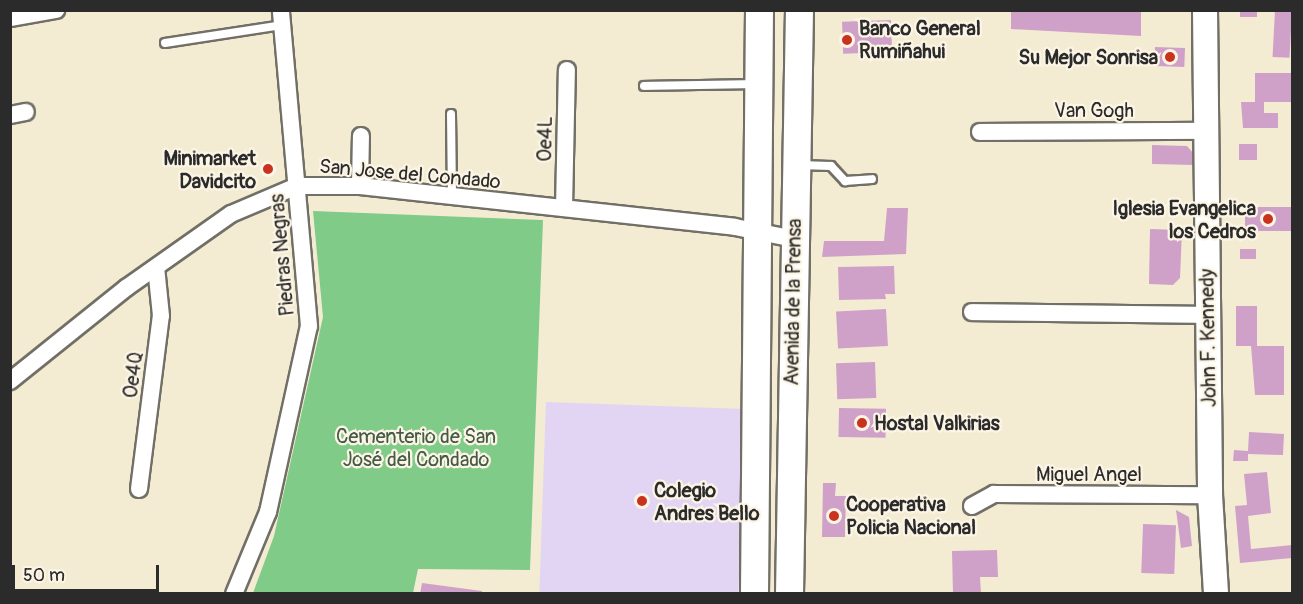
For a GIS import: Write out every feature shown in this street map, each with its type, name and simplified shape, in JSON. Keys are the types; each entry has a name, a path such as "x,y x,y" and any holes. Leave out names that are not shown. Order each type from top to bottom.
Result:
{"main road":[{"name":"Avenida de la Prensa","path":"754,594 754,230 759,10"},
{"name":"Avenida de la Prensa","path":"789,594 799,10"},
{"name":"John F. Kennedy","path":"1204,10 1210,495 1216,594"}],"street":[{"path":"10,18 56,10"},
{"name":"Piedras Negras","path":"234,594 268,512 309,326 282,18"},
{"name":"Oe4L","path":"564,208 567,70"},
{"name":"Van Gogh","path":"980,132 1207,131"},
{"path":"360,186 361,136"},
{"name":"San Jose del Condado","path":"10,381 156,267 244,206 297,186 360,186 754,230 794,239"},
{"name":"Oe4Q","path":"139,489 161,316 156,267"},
{"path":"972,312 1207,315"},
{"name":"Miguel Angel","path":"972,506 994,494 1210,495"}],"lane":[{"path":"165,43 282,18"},
{"path":"644,86 757,84"},
{"path":"451,114 452,197"},
{"path":"795,165 831,166 845,181 872,179"}],"shaded area":[{"name":"Colegio Andres Bello","path":"546,402 745,409 738,594 539,594"}],"green space":[{"name":"Cementerio de San José del Condado","path":"313,211 543,220 530,570 418,569 413,593 253,593 274,536 323,317"}],"building":[{"path":"1011,10 1141,10 1141,36 1011,29"},
{"path":"1275,10 1292,11 1290,58 1273,57"},
{"path":"1240,11 1257,11 1257,17 1240,17"},
{"path":"891,20 892,52 843,54 842,22"},
{"name":"Su Mejor Sonrisa","path":"1155,47 1185,48 1184,67 1154,66"},
{"path":"1255,73 1292,73 1292,102 1264,102 1264,113 1278,113 1278,128 1243,128 1241,102 1255,102"},
{"path":"1239,144 1257,144 1257,160 1239,160"},
{"path":"1152,145 1187,146 1194,154 1194,165 1152,164"},
{"name":"Iglesia Evangelica los Cedros","path":"1245,207 1292,207 1292,231 1245,231"},
{"path":"887,208 908,208 906,254 822,257 824,241 884,241"},
{"path":"1150,229 1182,230 1180,278 1173,285 1149,284"},
{"path":"1240,249 1256,249 1256,259 1240,259"},
{"path":"894,266 895,294 885,294 886,299 839,300 838,267"},
{"path":"1236,306 1257,306 1257,346 1284,346 1284,395 1255,395 1251,346 1236,346"},
{"path":"886,309 888,346 838,349 836,312"},
{"path":"875,362 876,398 837,399 836,363"},
{"name":"Hostal Valkirias","path":"839,408 886,409 885,438 838,437"},
{"path":"1249,432 1284,434 1283,455 1248,454 1248,461 1233,461 1234,450 1248,451"},
{"path":"1267,472 1271,513 1248,516 1251,549 1292,545 1292,558 1240,563 1235,506 1247,505 1244,474"},
{"name":"Cooperativa Policia Nacional","path":"823,483 836,483 835,496 846,496 845,537 822,537"},
{"path":"1176,510 1189,517 1192,546 1181,548"},
{"path":"1143,524 1176,525 1174,574 1141,573"},
{"path":"997,550 998,577 980,577 981,594 953,594 952,551"},
{"path":"422,583 482,591 482,594 420,594"}],"place":[{"name":"Banco General Rumiñahui","path":"847,40"},
{"name":"Su Mejor Sonrisa","path":"1170,57"},
{"name":"Minimarket Davidcito","path":"268,169"},
{"name":"Iglesia Evangelica los Cedros","path":"1268,219"},
{"name":"Hostal Valkirias","path":"862,423"},
{"name":"Colegio Andres Bello","path":"642,501"},
{"name":"Cooperativa Policia Nacional","path":"834,516"}]}
